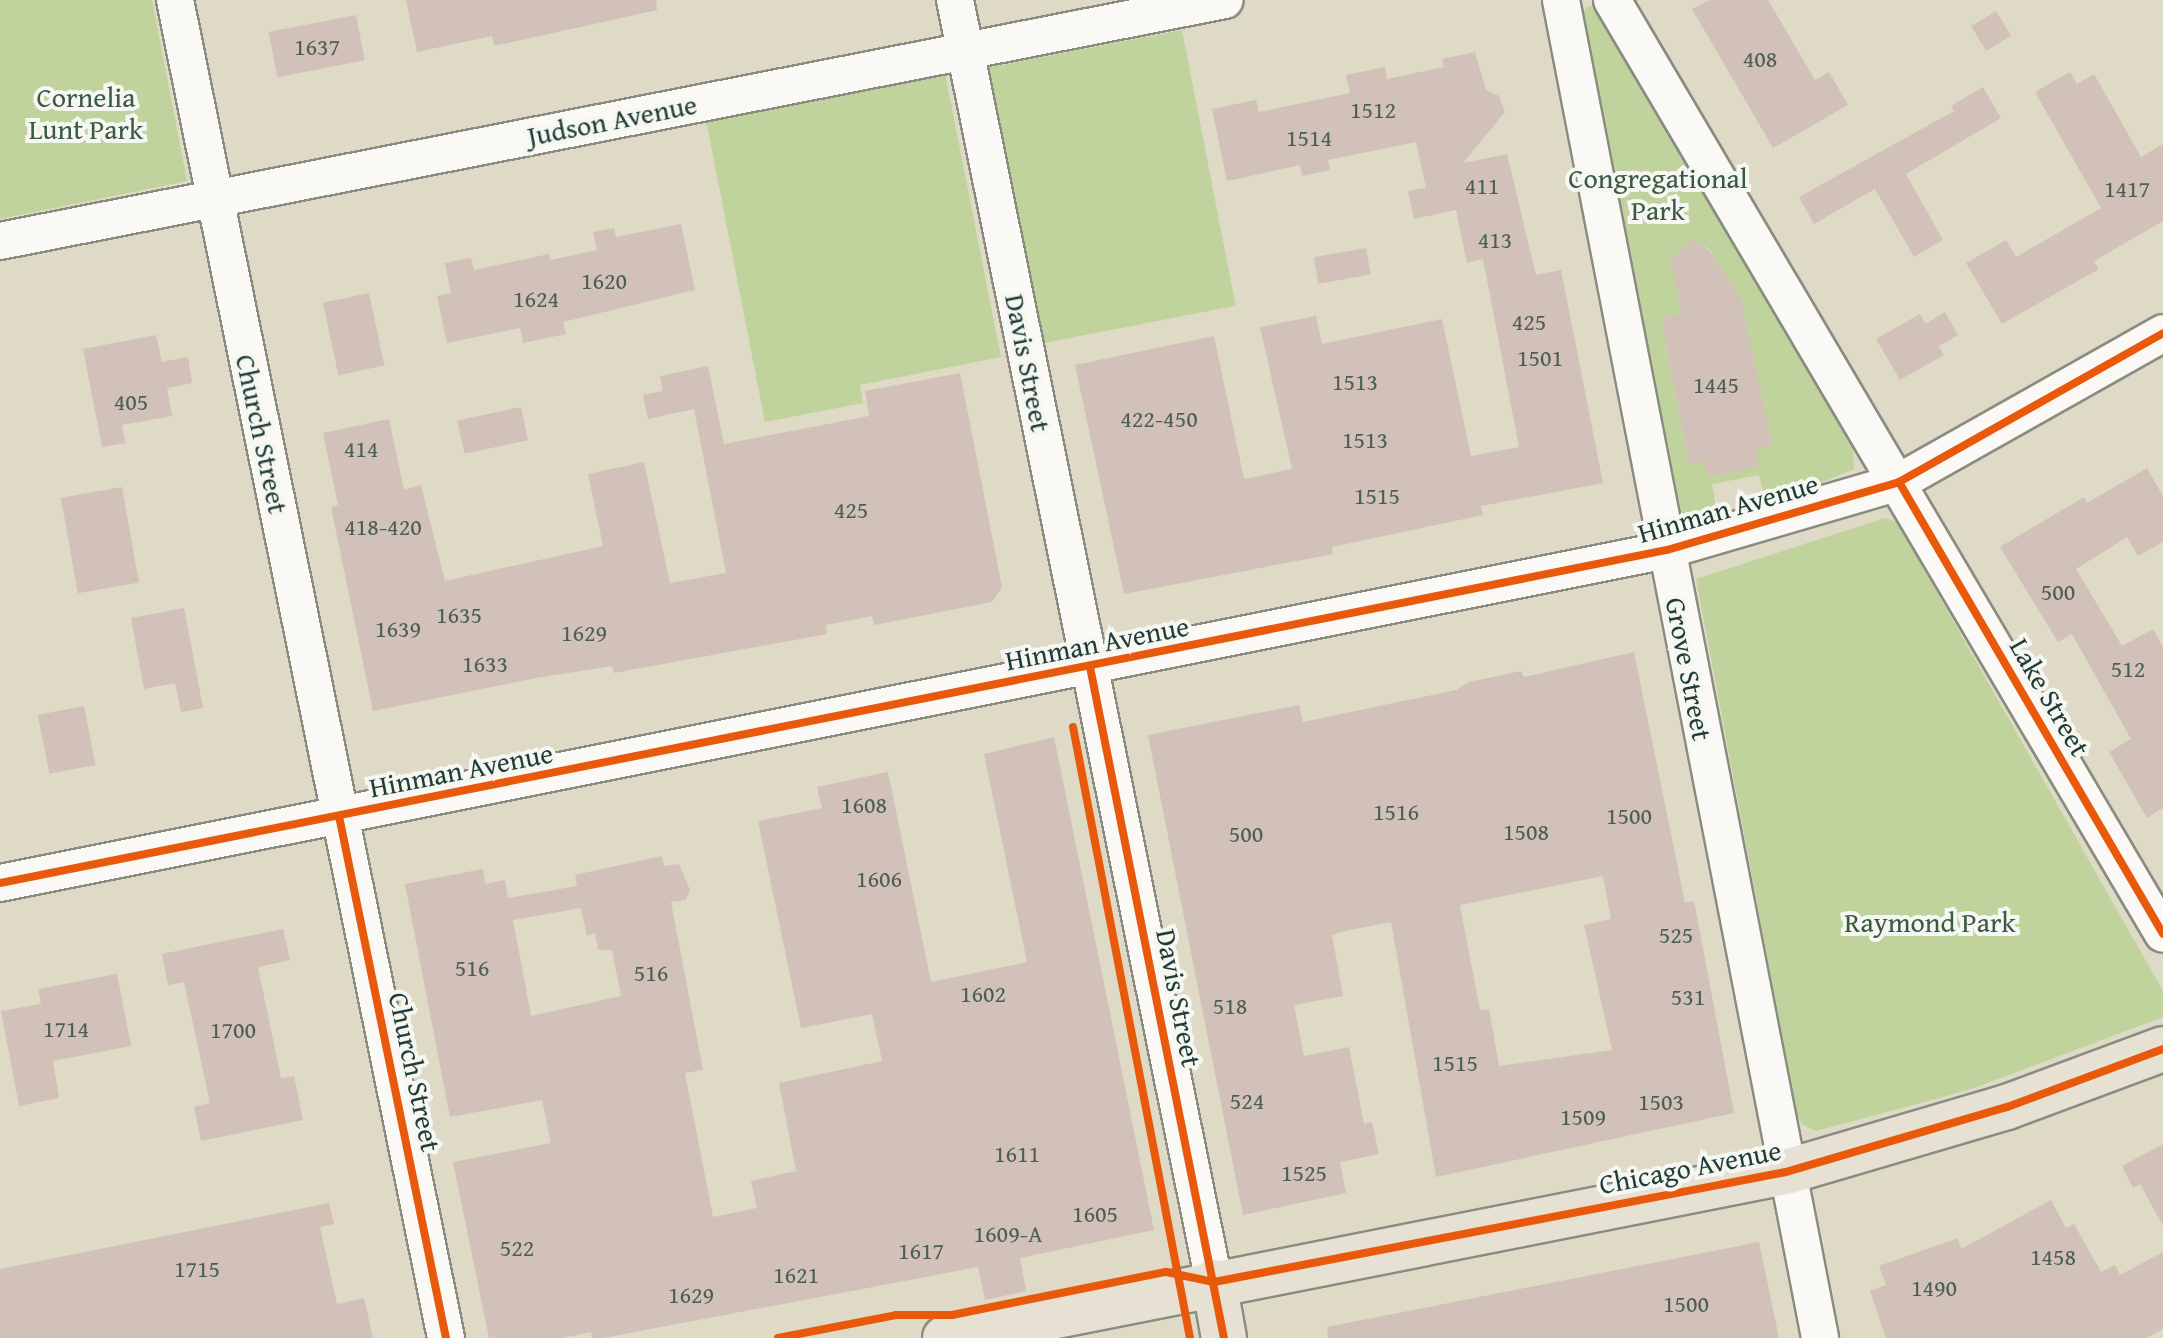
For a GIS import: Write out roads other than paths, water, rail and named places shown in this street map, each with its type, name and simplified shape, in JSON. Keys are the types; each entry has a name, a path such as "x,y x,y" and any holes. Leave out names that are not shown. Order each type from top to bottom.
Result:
{"main road":[{"name":"Chicago Avenue","path":"945,1338 1214,1282 1786,1172 2007,1107 2163,1049"},
{"name":"Davis Street","path":"1214,1282 1224,1338"}],"street":[{"name":"Church Street","path":"175,0 446,1338"},
{"name":"Davis Street","path":"955,0 1214,1282"},
{"name":"Judson Avenue","path":"0,241 1225,0"},
{"name":"Grove Street","path":"1561,0 1820,1338"},
{"name":"Lake Street","path":"1612,0 2163,934"},
{"name":"Hinman Avenue","path":"0,883 1667,550 1899,482 2163,333"}],"park label":[{"name":"Cornelia Lunt Park","path":"86,113"},
{"name":"Congregational Park","path":"1658,194"},
{"name":"Raymond Park","path":"1930,922"}]}
